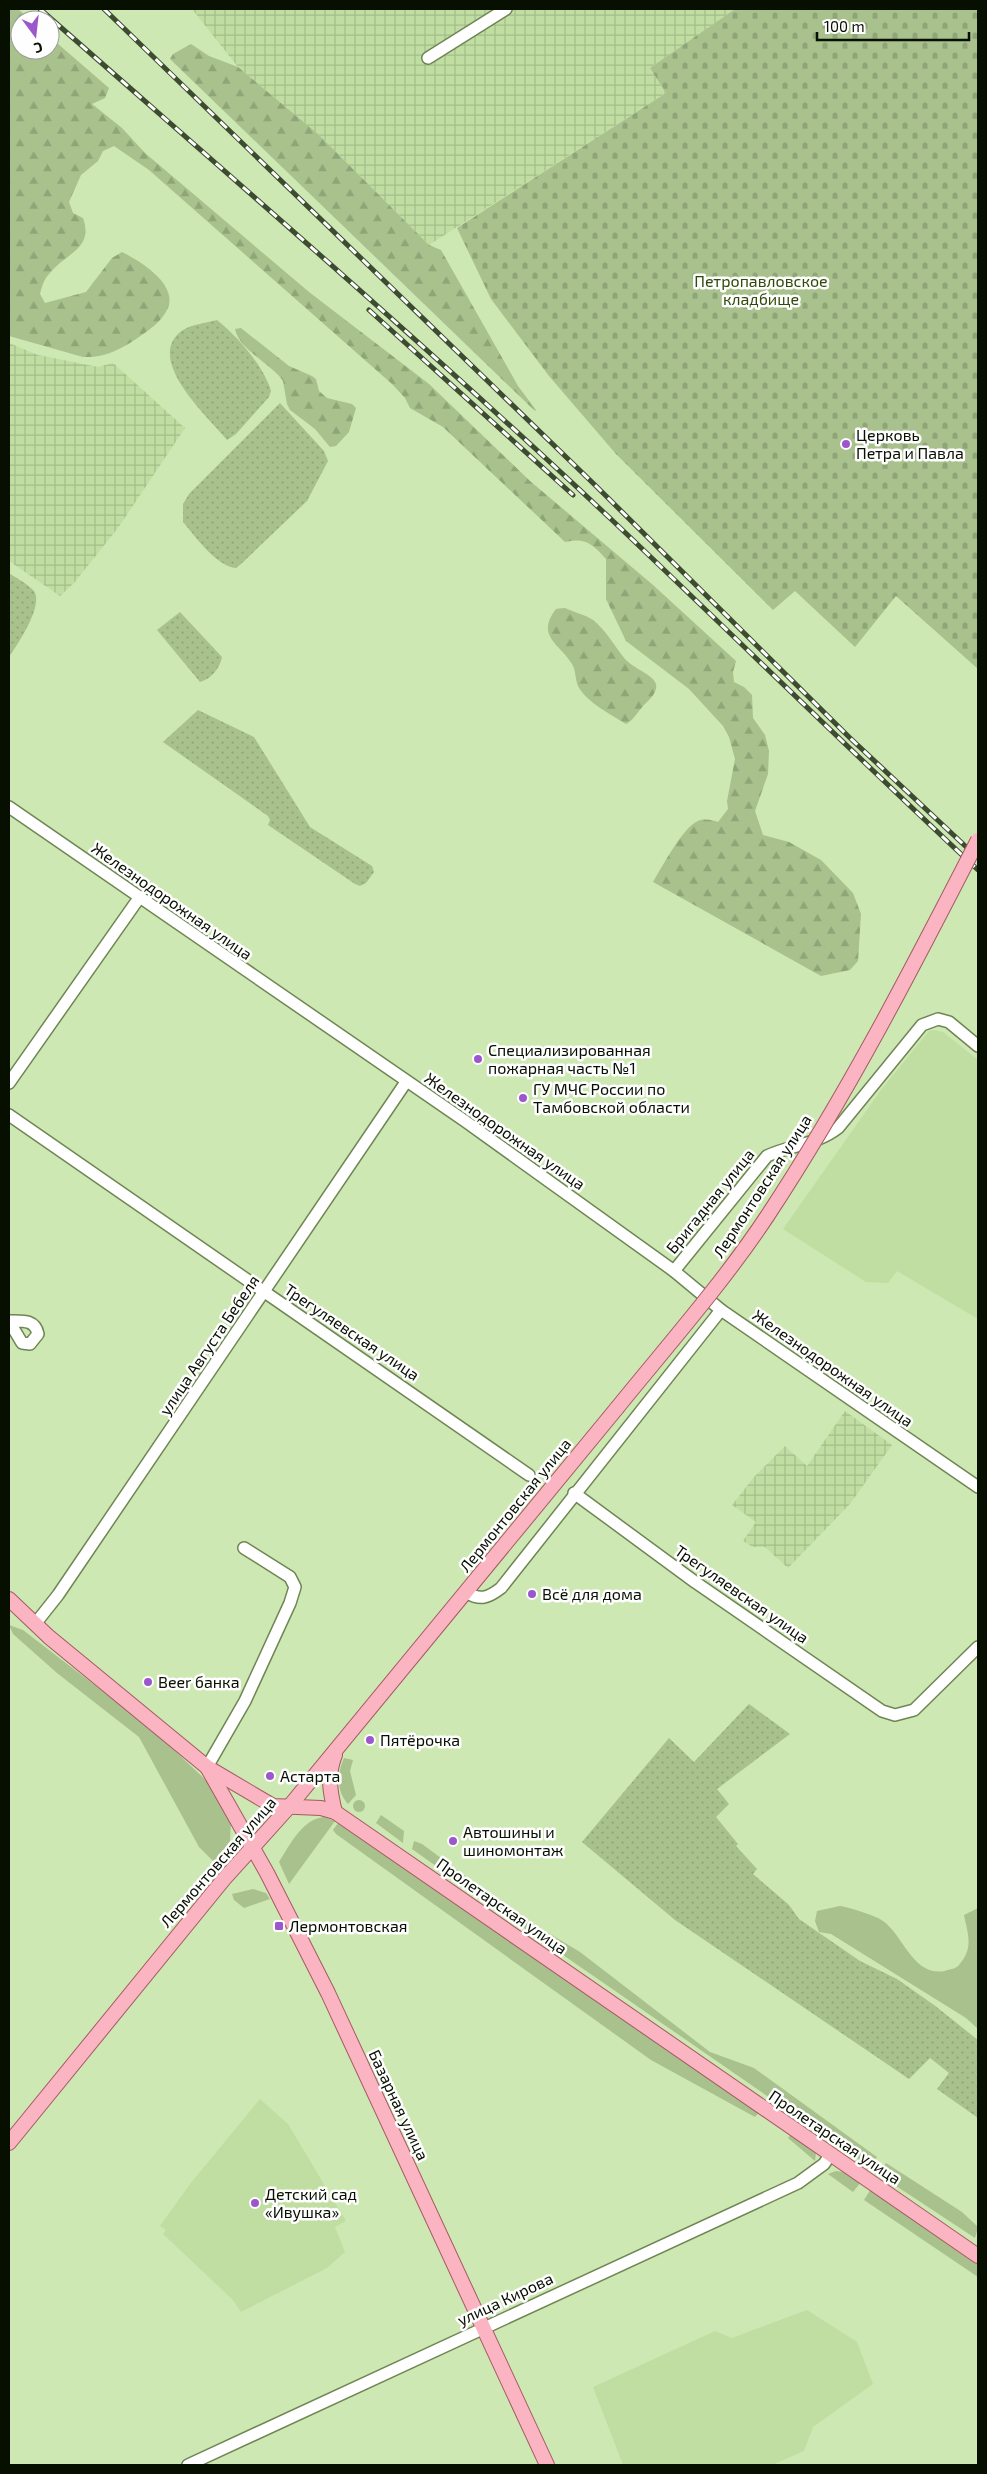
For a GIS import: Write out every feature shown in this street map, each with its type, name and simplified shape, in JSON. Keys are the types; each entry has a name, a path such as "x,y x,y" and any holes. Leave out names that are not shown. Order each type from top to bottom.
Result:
{"main road":[{"name":"Лермонтовская улица","path":"9,2143 224,1879 288,1808 717,1285 767,1216 858,1067 978,840"},
{"name":"Пролетарская улица","path":"10,1604 207,1767 273,1806 321,1808 335,1812 978,2256"},
{"path":"335,1812 329,1777 337,1748"},
{"name":"Базарная улица","path":"207,1767 328,1993 547,2465"}],"street":[{"path":"428,58 506,9"},
{"name":"Железнодорожная улица","path":"9,807 520,1160 674,1271 721,1310 978,1487"},
{"path":"9,1082 139,898"},
{"name":"Бригадная улица","path":"674,1271 767,1156 780,1150 820,1139 838,1128 922,1025 938,1019 949,1022 978,1046"},
{"name":"улица Августа Бебеля","path":"36,1624 58,1595 265,1293 406,1082"},
{"name":"Трегуляевская улица","path":"9,1115 528,1475"},
{"path":"466,1592 478,1598 489,1598 501,1588 574,1493 721,1310"},
{"name":"Трегуляевская улица","path":"574,1493 703,1588 882,1711 895,1715 914,1710 978,1647"},
{"path":"207,1767 245,1701 290,1603 295,1587 290,1577 244,1548"},
{"name":"улица Кирова","path":"188,2465 798,2183 824,2164 830,2155"}],"shaded area":[{"path":"192,9 735,9 650,68 666,93 429,245 318,134 238,67"},
{"path":"9,343 38,355 98,367 113,363 185,428 118,528 74,583 60,596 9,561"},
{"path":"929,1031 943,1032 978,1060 978,1319 897,1271 888,1283 866,1282 783,1229 881,1090"},
{"path":"845,1411 892,1445 850,1504 788,1568 765,1547 753,1547 743,1541 756,1522 732,1505 754,1477 785,1446 807,1466"},
{"name":"Детский сад «Ивушка»","path":"260,2099 288,2124 346,2221 335,2227 345,2252 327,2268 241,2312 233,2300 163,2234 166,2230 160,2226 190,2184"},
{"path":"807,2310 857,2342 873,2384 813,2427 804,2451 772,2465 623,2465 593,2387 715,2331 732,2338"}],"green space":[{"path":"9,9 18,9 19,10 10,10 10,60 60,60 60,46 109,88 105,98 92,104 122,128 145,153 309,292 429,384 530,481 653,585 736,661 733,672 734,682 744,687 752,695 753,718 765,735 769,751 768,774 755,811 763,835 789,842 821,860 853,893 861,914 858,961 850,970 821,976 653,882 673,848 692,825 703,820 718,822 728,809 727,801 735,759 729,737 723,726 689,689 626,641 606,599 606,559 588,543 578,540 565,542 443,427 410,408 405,398 392,384 149,170 114,146 103,151 98,161 81,175 69,202 73,213 83,218 85,237 77,250 56,266 48,275 40,294 45,303 86,292 112,258 122,252 148,268 163,283 170,301 167,310 151,329 119,349 99,356 83,357 9,336"},
{"name":"Петропавловское кладбище","path":"735,9 978,9 978,669 896,596 855,647 795,591 773,610 616,454 549,376 491,299 457,228 666,93 650,68"},
{"path":"191,44 209,56 238,67 318,134 429,245 441,250 518,386 535,411 170,59 173,54"},
{"path":"217,320 249,352 262,371 271,391 269,397 236,434 227,440 182,387 174,371 170,356 172,342 183,330"},
{"path":"241,328 289,366 316,379 319,391 327,398 352,404 356,408 349,432 336,446 330,447 315,429 290,410 287,404 283,381 243,344 235,329"},
{"path":"280,403 324,451 328,461 307,501 241,564 236,568 229,566 214,557 183,522 183,504 189,494"},
{"path":"9,573 34,591 36,605 29,624 9,657"},
{"path":"565,608 598,624 625,659 646,673 656,683 653,696 634,718 626,724 600,708 582,692 578,686 572,664 552,639 548,626 550,618 556,609"},
{"path":"180,612 222,657 214,672 200,682 157,630"},
{"path":"198,710 254,737 310,827 372,866 374,872 366,883 360,886 355,884 268,825 270,820 268,816 163,742"},
{"path":"9,1625 23,1630 153,1730 211,1785 231,1820 230,1842 220,1868 199,1847 139,1737 57,1673 13,1634"},
{"path":"749,1704 790,1734 717,1789 729,1804 716,1817 738,1844 736,1846 757,1869 753,1874 789,1905 799,1919 860,1961 897,1979 978,2040 978,2118 937,2089 949,2073 930,2058 909,2079 675,1920 582,1842 669,1738 694,1762"},
{"path":"344,1758 353,1760 350,1771 356,1795 348,1804 341,1793 339,1782"},
{"path":"359,1800 365,1806 359,1812 353,1806"},
{"path":"381,1815 404,1831 403,1843 376,1823"},
{"path":"324,1817 335,1821 289,1884 279,1862 297,1834 309,1822"},
{"path":"338,1823 760,2111 755,2117 651,2060 336,1834 333,1830"},
{"path":"414,1841 422,1844 479,1886 471,1891 412,1849"},
{"path":"253,1889 266,1893 270,1899 244,1908 234,1900 232,1894"},
{"path":"485,1892 580,1952 710,2052 754,2068 877,2157 870,2167 485,1901"},
{"path":"840,1906 862,1912 883,1921 917,1962 925,1968 934,1971 945,1971 955,1968 964,1959 969,1941 964,1915 978,1908 978,2029 966,2018 831,1934 819,1932 815,1921 817,1911"},
{"path":"791,2134 816,2153 815,2161 788,2138"},
{"path":"886,2163 962,2212 978,2227 975,2238 878,2174"},
{"path":"836,2171 843,2172 861,2182 853,2192 828,2174"},
{"path":"871,2189 978,2263 978,2277 864,2200"}],"railway":[{"path":"40,9 328,262 543,455 978,870"},
{"path":"104,9 597,487 849,737 978,858"},
{"path":"369,310 573,495"}],"place":[{"name":"Церковь Петра и Павла","path":"846,444"},
{"name":"Специализированная пожарная часть №1","path":"478,1059"},
{"name":"ГУ МЧС России по Тамбовской области","path":"523,1098"},
{"name":"Всё для дома","path":"532,1594"},
{"name":"Beer банка","path":"148,1682"},
{"name":"Пятёрочка","path":"370,1740"},
{"name":"Астарта","path":"270,1776"},
{"name":"Автошины и шиномонтаж","path":"453,1841"},
{"name":"Лермонтовская","path":"279,1926"},
{"name":"Детский сад «Ивушка»","path":"255,2203"}]}
